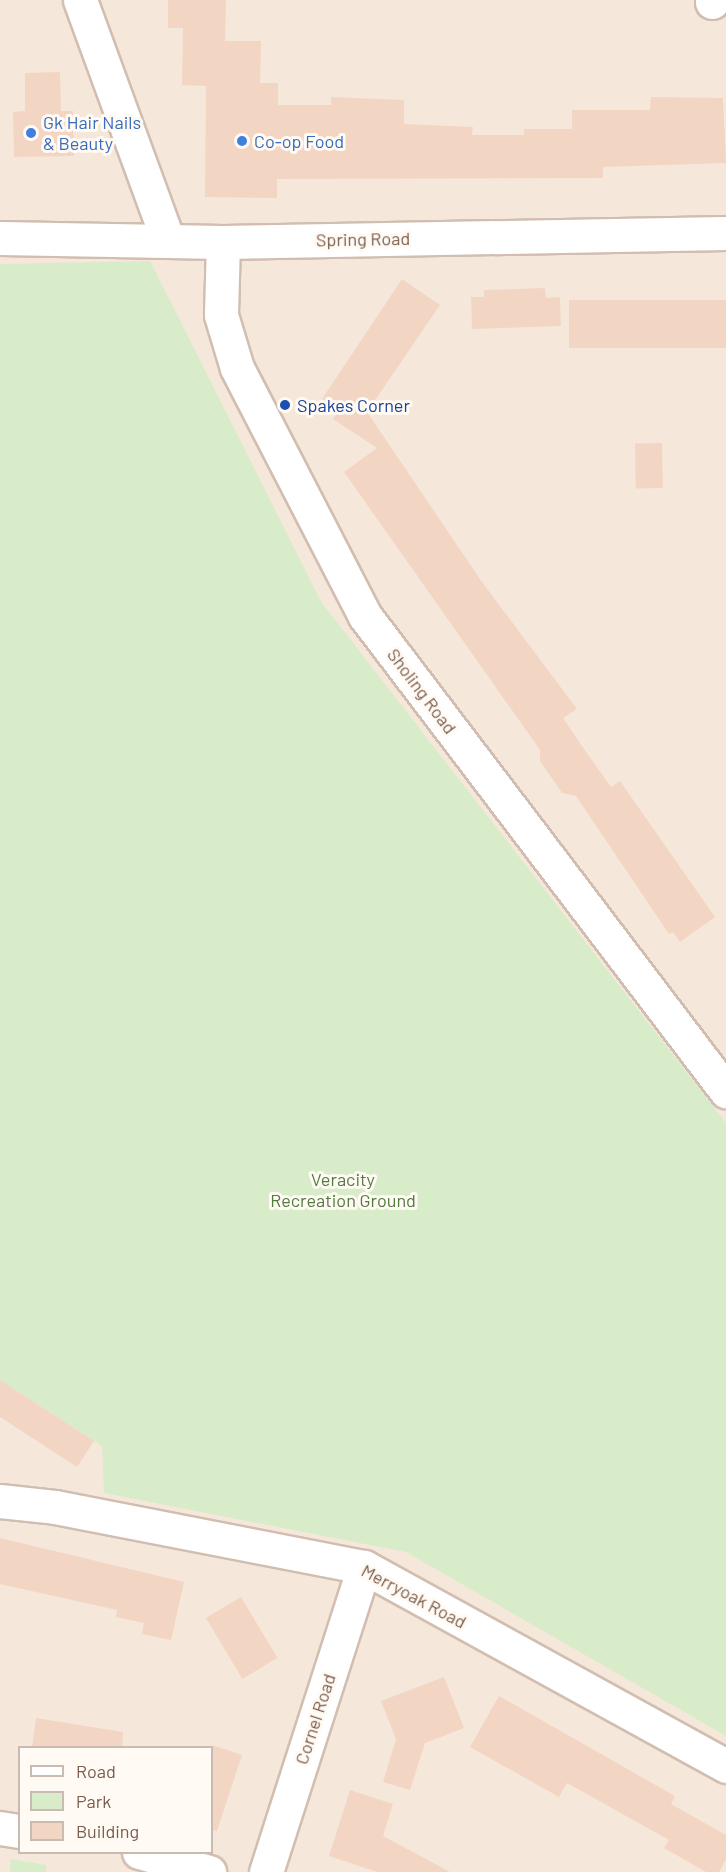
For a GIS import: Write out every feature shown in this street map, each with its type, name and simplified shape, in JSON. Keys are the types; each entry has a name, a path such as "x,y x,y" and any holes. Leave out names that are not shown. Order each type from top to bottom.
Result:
{"street":[{"path":"80,0 167,238"},
{"name":"Spring Road","path":"0,238 167,238 223,242 726,233"},
{"name":"Sholing Road","path":"223,242 221,315 237,368 365,616 726,1091"},
{"name":"Merryoak Road","path":"0,1501 55,1507 364,1567 726,1766"},
{"name":"Cornel Road","path":"266,1872 364,1567"},
{"path":"0,1828 18,1831"},
{"path":"146,1854 209,1872"}],"shaded area":[{"path":"0,0 726,0 726,1872 0,1872"}],"green space":[{"name":"Veracity Recreation Ground","path":"150,261 322,603 726,1123 726,1736 406,1552 104,1493 102,1446 0,1380 0,264"},
{"path":"11,1859 46,1865 46,1872 10,1872"}],"building":[{"path":"168,0 226,0 225,41 261,41 260,83 278,83 278,105 331,105 331,97 404,100 404,124 473,127 472,135 524,135 524,129 572,129 572,110 650,110 651,97 723,98 726,163 603,167 603,178 277,179 277,198 205,197 206,86 182,85 183,28 168,28"},
{"path":"60,72 61,111 73,111 74,156 14,157 13,112 25,111 25,73"},
{"path":"402,279 440,305 367,412 482,582 577,709 563,718 586,752 611,787 620,781 715,917 680,942 673,932 669,934 576,796 562,793 540,761 540,750 344,472 377,448 333,419 339,409 322,399"},
{"path":"545,288 546,298 560,297 561,326 472,329 471,297 484,297 484,290"},
{"path":"569,300 726,300 726,348 569,348"},
{"path":"635,443 662,443 663,488 636,488"},
{"path":"0,1380 94,1441 77,1467 0,1417"},
{"path":"0,1538 184,1582 171,1640 142,1634 144,1623 116,1617 117,1610 0,1584"},
{"path":"241,1597 278,1658 242,1679 206,1618"},
{"path":"444,1677 464,1728 425,1743 410,1790 383,1782 396,1739 381,1701"},
{"path":"499,1696 675,1796 671,1804 726,1835 726,1859 719,1872 706,1872 664,1848 669,1840 567,1783 559,1797 470,1747"},
{"path":"36,1718 123,1732 122,1746 32,1746"},
{"path":"212,1746 242,1755 217,1831 213,1830"},
{"path":"350,1790 393,1804 383,1836 450,1872 377,1872 329,1856"}],"place":[{"name":"Gk Hair Nails & Beauty","path":"31,133"},
{"name":"Co-op Food","path":"242,141"},
{"name":"Spakes Corner","path":"285,405"}]}
